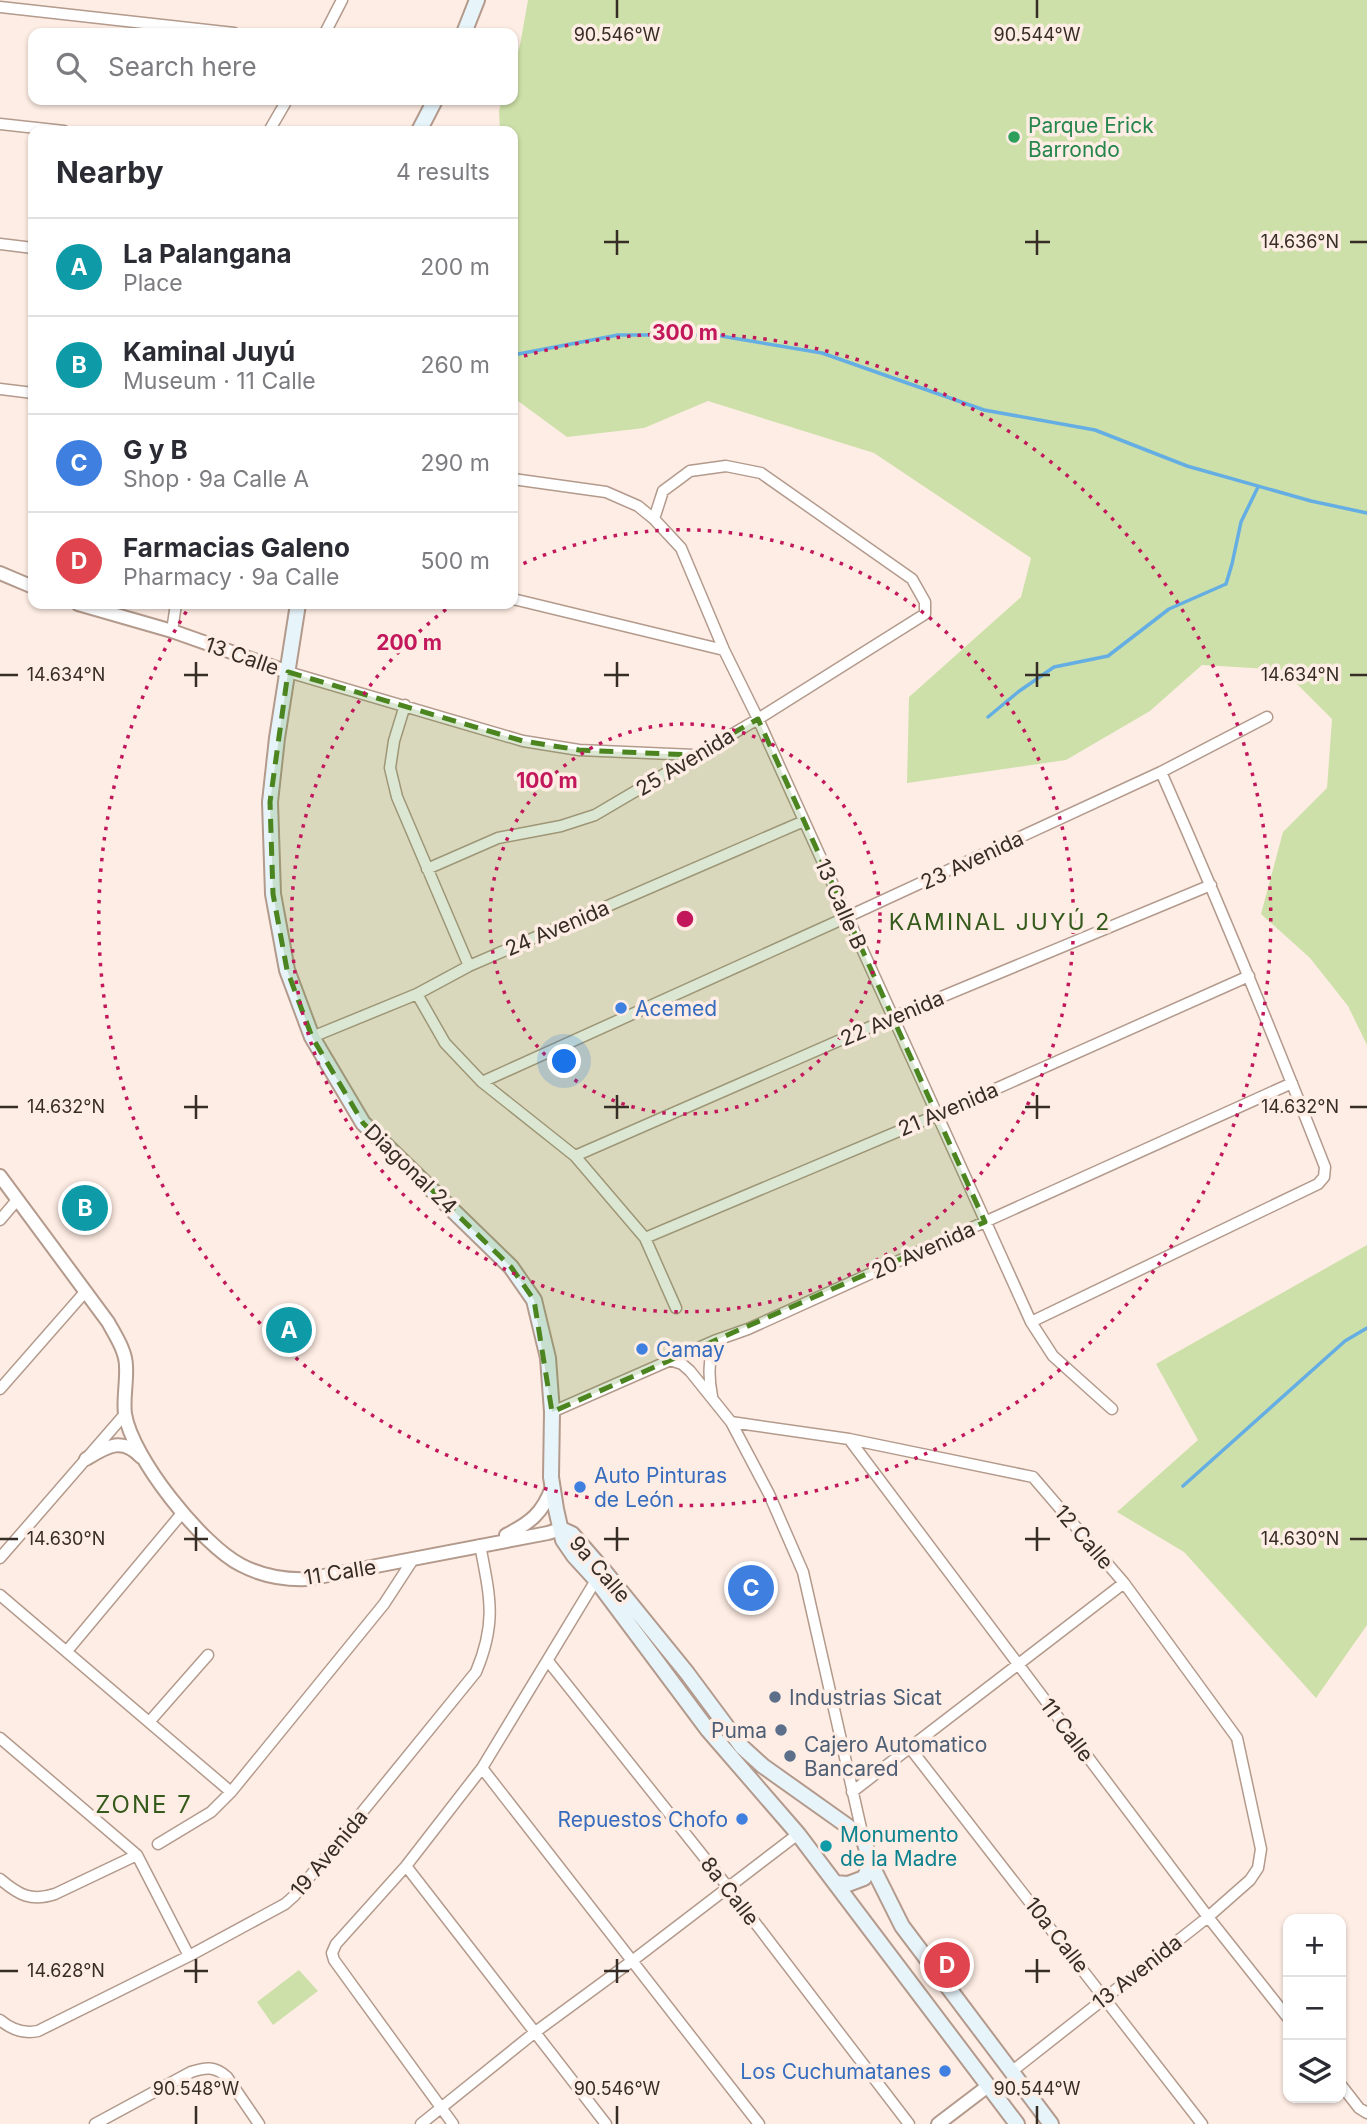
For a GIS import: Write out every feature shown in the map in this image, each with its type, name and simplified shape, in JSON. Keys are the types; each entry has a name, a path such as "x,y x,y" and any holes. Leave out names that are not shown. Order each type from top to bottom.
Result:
{"main road":[{"path":"466,28 477,0"},
{"path":"422,126 432,105"},
{"name":"Diagonal 24","path":"297,609 270,802 273,894 287,970 312,1037 363,1123 511,1267 534,1300 548,1358 552,1412 552,1487 561,1529"},
{"name":"9a Calle","path":"561,1529 563,1540 574,1556 596,1580 708,1730 798,1833 1017,2124"},
{"name":"9a Calle","path":"561,1529 572,1534 605,1572 687,1672 743,1747 763,1766 863,1837"},
{"path":"863,1837 871,1864 902,1926 1051,2124"},
{"path":"835,1884 848,1884 864,1878 871,1864"}],"street":[{"path":"328,28 342,0"},
{"path":"0,7 189,28"},
{"path":"272,126 284,105"},
{"path":"0,124 28,127"},
{"path":"0,244 28,247"},
{"path":"0,389 28,392"},
{"name":"25 Avenida","path":"427,869 498,838 561,827 595,816 758,719 925,614 925,602 912,579 761,473 726,466 691,471 663,491 654,519"},
{"name":"13 Calle B","path":"518,480 606,492 638,506 681,548 724,650 758,719 1031,1322 1054,1356 1112,1409"},
{"path":"0,573 28,585"},
{"path":"518,600 724,650"},
{"name":"13 Calle","path":"95,609 172,631 288,672 523,741 579,750 694,755"},
{"path":"172,631 175,609"},
{"path":"405,705 394,741 390,768 397,797 469,966"},
{"name":"23 Avenida","path":"482,1082 848,918 1161,772 1267,717"},
{"path":"1031,1322 1318,1184 1324,1177 1325,1167 1293,1083 1161,772"},
{"name":"24 Avenida","path":"312,1037 417,994 469,966 804,821"},
{"name":"22 Avenida","path":"575,1156 893,1017 1211,886"},
{"name":"21 Avenida","path":"645,1237 937,1115 1249,976"},
{"path":"417,994 445,1043 482,1082 575,1156 645,1237 676,1308"},
{"name":"20 Avenida","path":"552,1412 747,1329 1293,1083"},
{"name":"11 Calle","path":"0,1175 108,1322 120,1344 127,1363 125,1414 150,1472 183,1512 218,1550 229,1558 253,1571 274,1577 296,1580 320,1578 561,1529"},
{"path":"0,1220 17,1200"},
{"path":"0,1389 85,1292"},
{"path":"713,1400 708,1378 714,1341"},
{"path":"670,1360 682,1364 690,1371 731,1422 769,1494 803,1572 863,1837"},
{"path":"0,1558 125,1414"},
{"name":"12 Calle","path":"731,1422 849,1439 1033,1477 1124,1583 1237,1738 1261,1849 1258,1868"},
{"name":"11 Calle","path":"849,1439 1208,1917 1283,2012"},
{"path":"86,1459 115,1445 130,1448 143,1458"},
{"name":"11 Calle","path":"486,1544 523,1527 547,1502 552,1487"},
{"path":"67,1651 183,1512"},
{"name":"19 Avenida","path":"0,2020 21,2031 38,2031 190,1956 295,1896 472,1679 487,1642 491,1616 486,1544"},
{"path":"158,1844 211,1812 231,1792 384,1604 414,1558"},
{"path":"453,2124 334,1960 332,1953 336,1944 406,1866 482,1768 596,1580"},
{"path":"852,1792 1124,1583"},
{"path":"0,1594 231,1792"},
{"path":"150,1721 208,1655"},
{"name":"8a Calle","path":"548,1661 727,1886 909,2124"},
{"path":"0,1738 137,1855 190,1956"},
{"name":"10a Calle","path":"910,1748 1202,2124"},
{"path":"482,1768 759,2124"},
{"path":"421,2124 534,2033 798,1833"},
{"path":"0,1879 17,1892 41,1898 55,1895 137,1855"},
{"path":"406,1866 606,2124"},
{"name":"13 Avenida","path":"1011,2072 1208,1917 1250,1880 1258,1868"},
{"path":"95,2124 191,2072 211,2067 220,2070 227,2077 259,2124"},
{"path":"938,2124 988,2085"},
{"path":"1346,2091 1359,2108 1367,2113"}],"highlighted area":[{"path":"288,672 523,741 579,750 694,755 758,719 985,1222 552,1412 534,1300 511,1267 363,1123 312,1037 287,970 273,894 270,802"}],"green space":[{"path":"528,0 1367,0 1367,1045 1348,1006 1310,958 1261,914 1283,832 1327,788 1332,719 1283,670 1202,665 1150,711 1066,760 907,783 909,697 1021,597 1031,558 874,453 708,401 644,428 567,437 518,401 518,126 500,126 499,111 501,105 518,105 520,45"},
{"path":"1367,1245 1367,1625 1316,1698 1184,1552 1117,1512 1198,1440 1156,1364"},
{"path":"299,1970 318,1991 273,2025 257,2002"}],"waterway":[{"path":"518,354 618,335 715,335 822,353 984,410 1095,430 1187,466 1311,501 1367,513"},
{"path":"988,717 1054,667 1108,656 1169,609 1226,584 1241,522 1258,487"},
{"path":"1183,1486 1345,1341 1367,1328"}],"place":[{"name":"Parque Erick Barrondo","path":"1014,137"},
{"name":"Acemed","path":"621,1008"},
{"name":"Kaminal Juyú","path":"85,1208"},
{"name":"La Palangana","path":"289,1330"},
{"name":"Camay","path":"642,1349"},
{"name":"Auto Pinturas de León","path":"580,1487"},
{"name":"G y B","path":"751,1588"},
{"name":"Industrias Sicat","path":"775,1697"},
{"name":"Puma","path":"781,1730"},
{"name":"Cajero Automatico Bancared","path":"790,1756"},
{"name":"Repuestos Chofo","path":"742,1819"},
{"name":"Monumento de la Madre","path":"826,1846"},
{"name":"Farmacias Galeno","path":"947,1965"},
{"name":"Los Cuchumatanes","path":"945,2071"}],"district":[{"name":"KAMINAL JUYÚ 2","path":"1000,922"},
{"name":"ZONE 7","path":"144,1804"}]}
